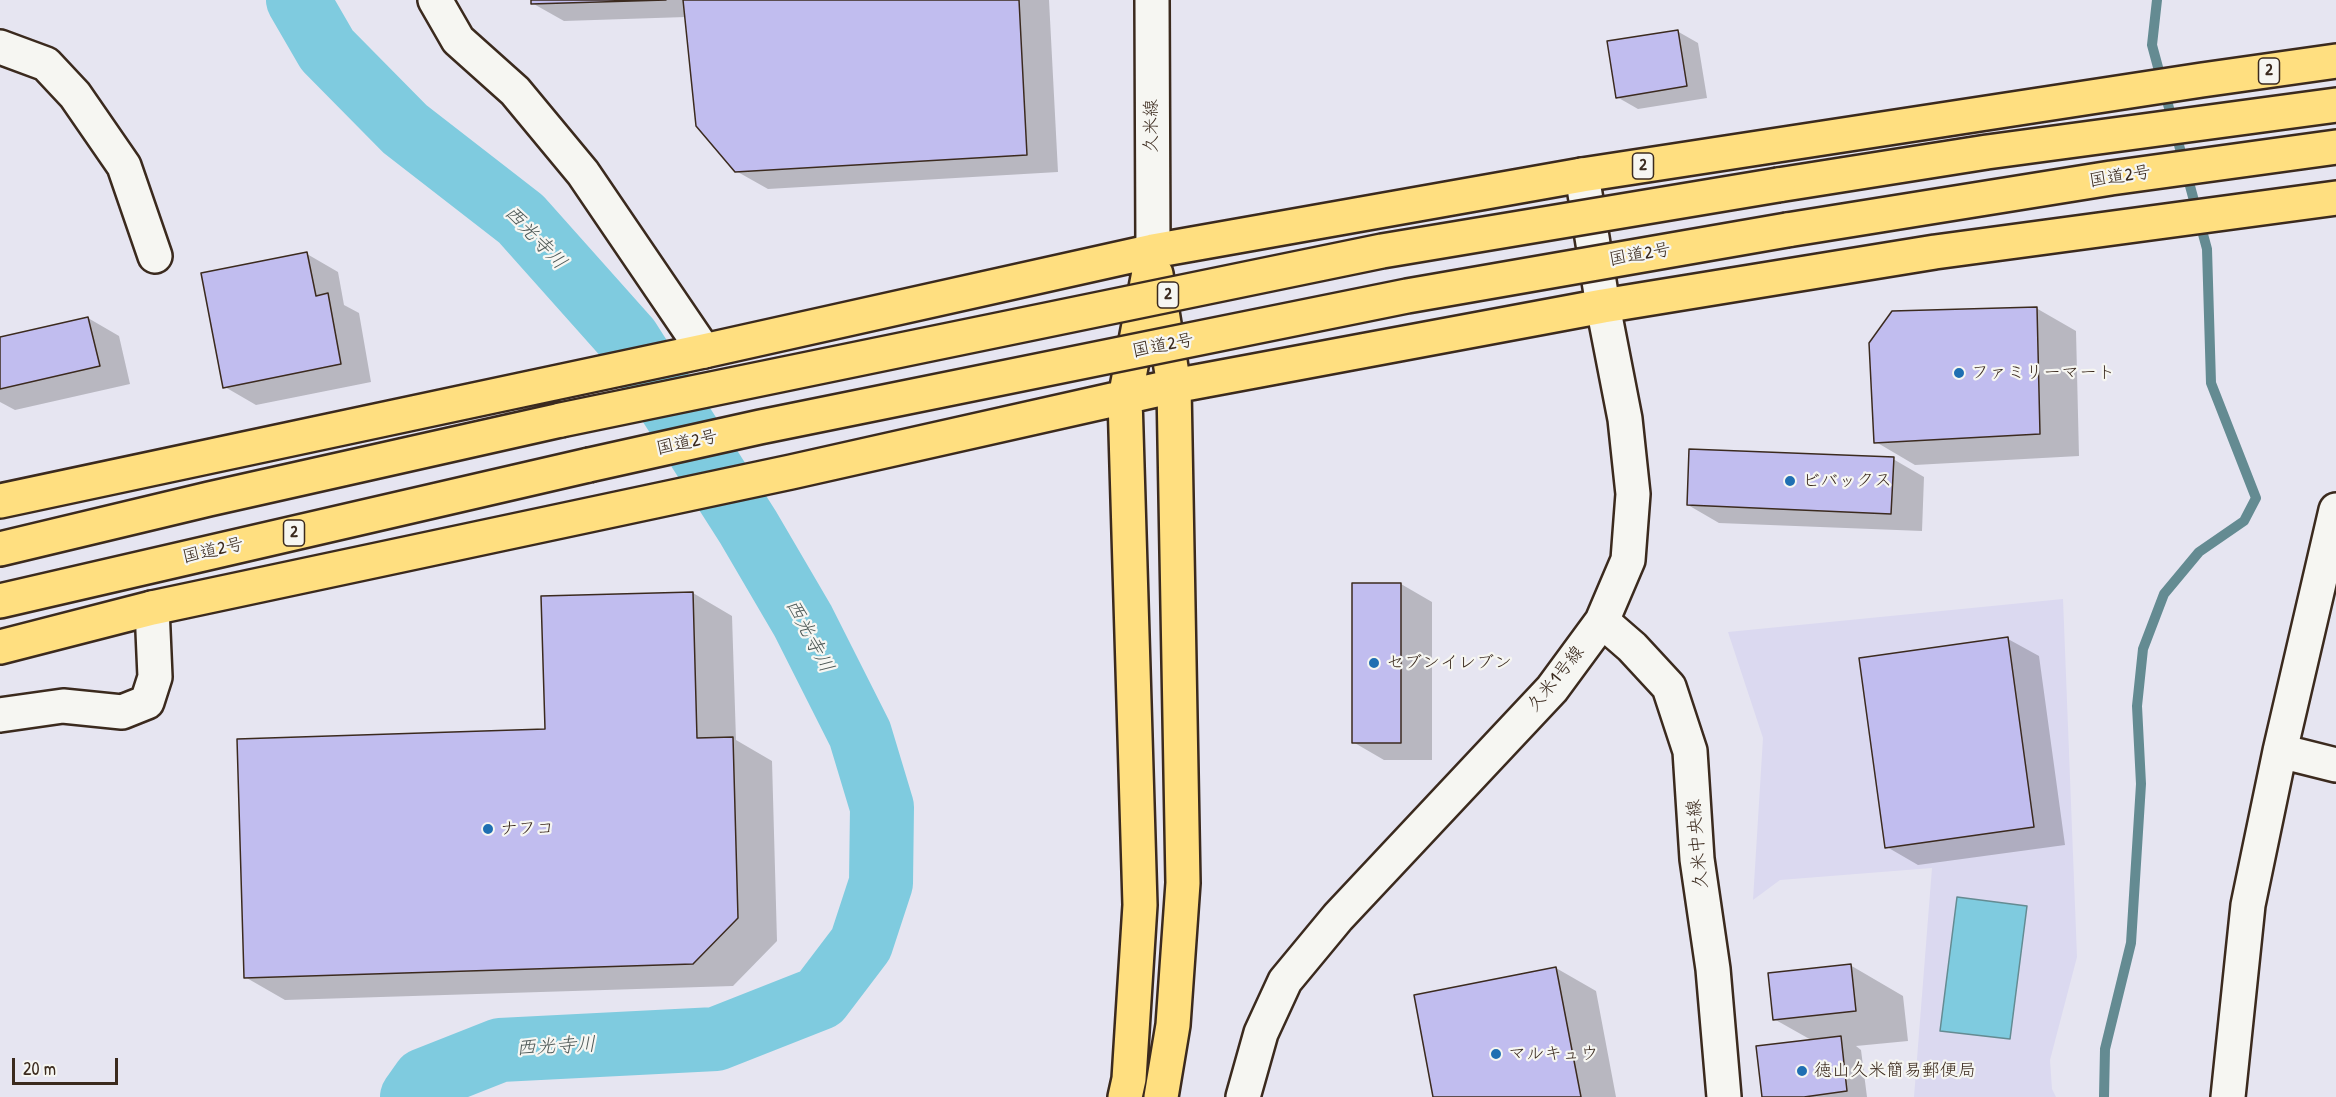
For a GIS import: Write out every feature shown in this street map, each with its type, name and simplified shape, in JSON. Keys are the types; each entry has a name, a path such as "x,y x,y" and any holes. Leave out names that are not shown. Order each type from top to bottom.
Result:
{"highway":[{"name":"2","path":"0,501 704,351 1153,251 1582,175 2202,80 2336,62"},
{"name":"2","path":"0,549 221,496 561,420 1382,251 1987,152 2336,105"},
{"name":"国道2号","path":"0,601 760,427 1407,296 1787,230 2111,178 2336,147"},
{"path":"0,647 152,608 669,496 791,472 1174,386 1603,306 1935,252 2336,198"},
{"path":"1153,251 1174,386 1183,883 1173,1025 1161,1097"},
{"path":"1125,1097 1129,1079 1140,905 1125,398 1153,251"}],"street":[{"path":"435,0 458,40 515,90 583,173 704,351"},
{"name":"久米線","path":"1152,0 1153,251"},
{"path":"0,47 46,64 75,95 124,166 155,256"},
{"name":"久米1号線","path":"1243,1097 1261,1033 1286,981 1338,917 1552,689 1602,621 1628,560 1634,494 1625,419 1603,306 1582,175"},
{"path":"2228,1097 2248,905 2280,752 2336,510"},
{"path":"0,715 63,706 122,712 147,702 155,677 152,608"},
{"name":"久米中央線","path":"1602,621 1632,647 1669,687 1690,752 1697,859 1713,969 1724,1097"},
{"path":"2280,752 2336,765"}],"shaded area":[{"path":"2063,599 2077,957 2050,1060 2052,1089 2056,1097 1914,1097 1932,868 1780,880 1753,900 1763,738 1728,632"}],"water":[{"path":"1957,897 2027,906 2010,1039 1940,1031"}],"building":[{"path":"531,0 666,0 531,4"},
{"path":"683,0 1019,0 1027,155 735,172 696,126"},
{"path":"1678,30 1687,86 1616,98 1607,41"},
{"path":"307,252 316,296 328,293 341,364 223,388 201,273"},
{"path":"2037,307 2040,434 1874,443 1869,343 1892,311"},
{"path":"88,317 100,366 0,389 0,337"},
{"name":"ビバックス","path":"1689,449 1894,457 1891,514 1687,505"},
{"path":"1352,583 1401,583 1401,743 1352,743"},
{"name":"ナフコ","path":"693,592 697,738 733,737 738,918 693,964 244,978 237,739 545,729 541,596"},
{"path":"2008,637 2034,827 1885,848 1859,658"},
{"path":"1851,964 1856,1011 1773,1020 1768,973"},
{"path":"1556,967 1581,1097 1433,1097 1414,995"},
{"path":"1841,1036 1847,1091 1804,1097 1762,1097 1756,1046"}],"waterway":[{"name":"西光寺川","path":"298,0 327,50 405,129 521,219 628,339 748,527 803,621 860,734 882,807 881,883 861,944 820,998 716,1039 500,1050 424,1080 412,1097"},
{"path":"2104,1097 2105,1049 2131,943 2141,784 2137,706 2143,649 2164,594 2199,552 2244,521 2256,498 2211,383 2207,249 2152,45 2157,0"}],"place":[{"name":"ファミリーマート","path":"1959,373"},
{"name":"ビバックス","path":"1790,481"},
{"name":"セブンイレブン","path":"1374,663"},
{"name":"ナフコ","path":"488,829"},
{"name":"マルキュウ","path":"1496,1054"},
{"name":"徳山久米簡易郵便局","path":"1802,1071"}]}
